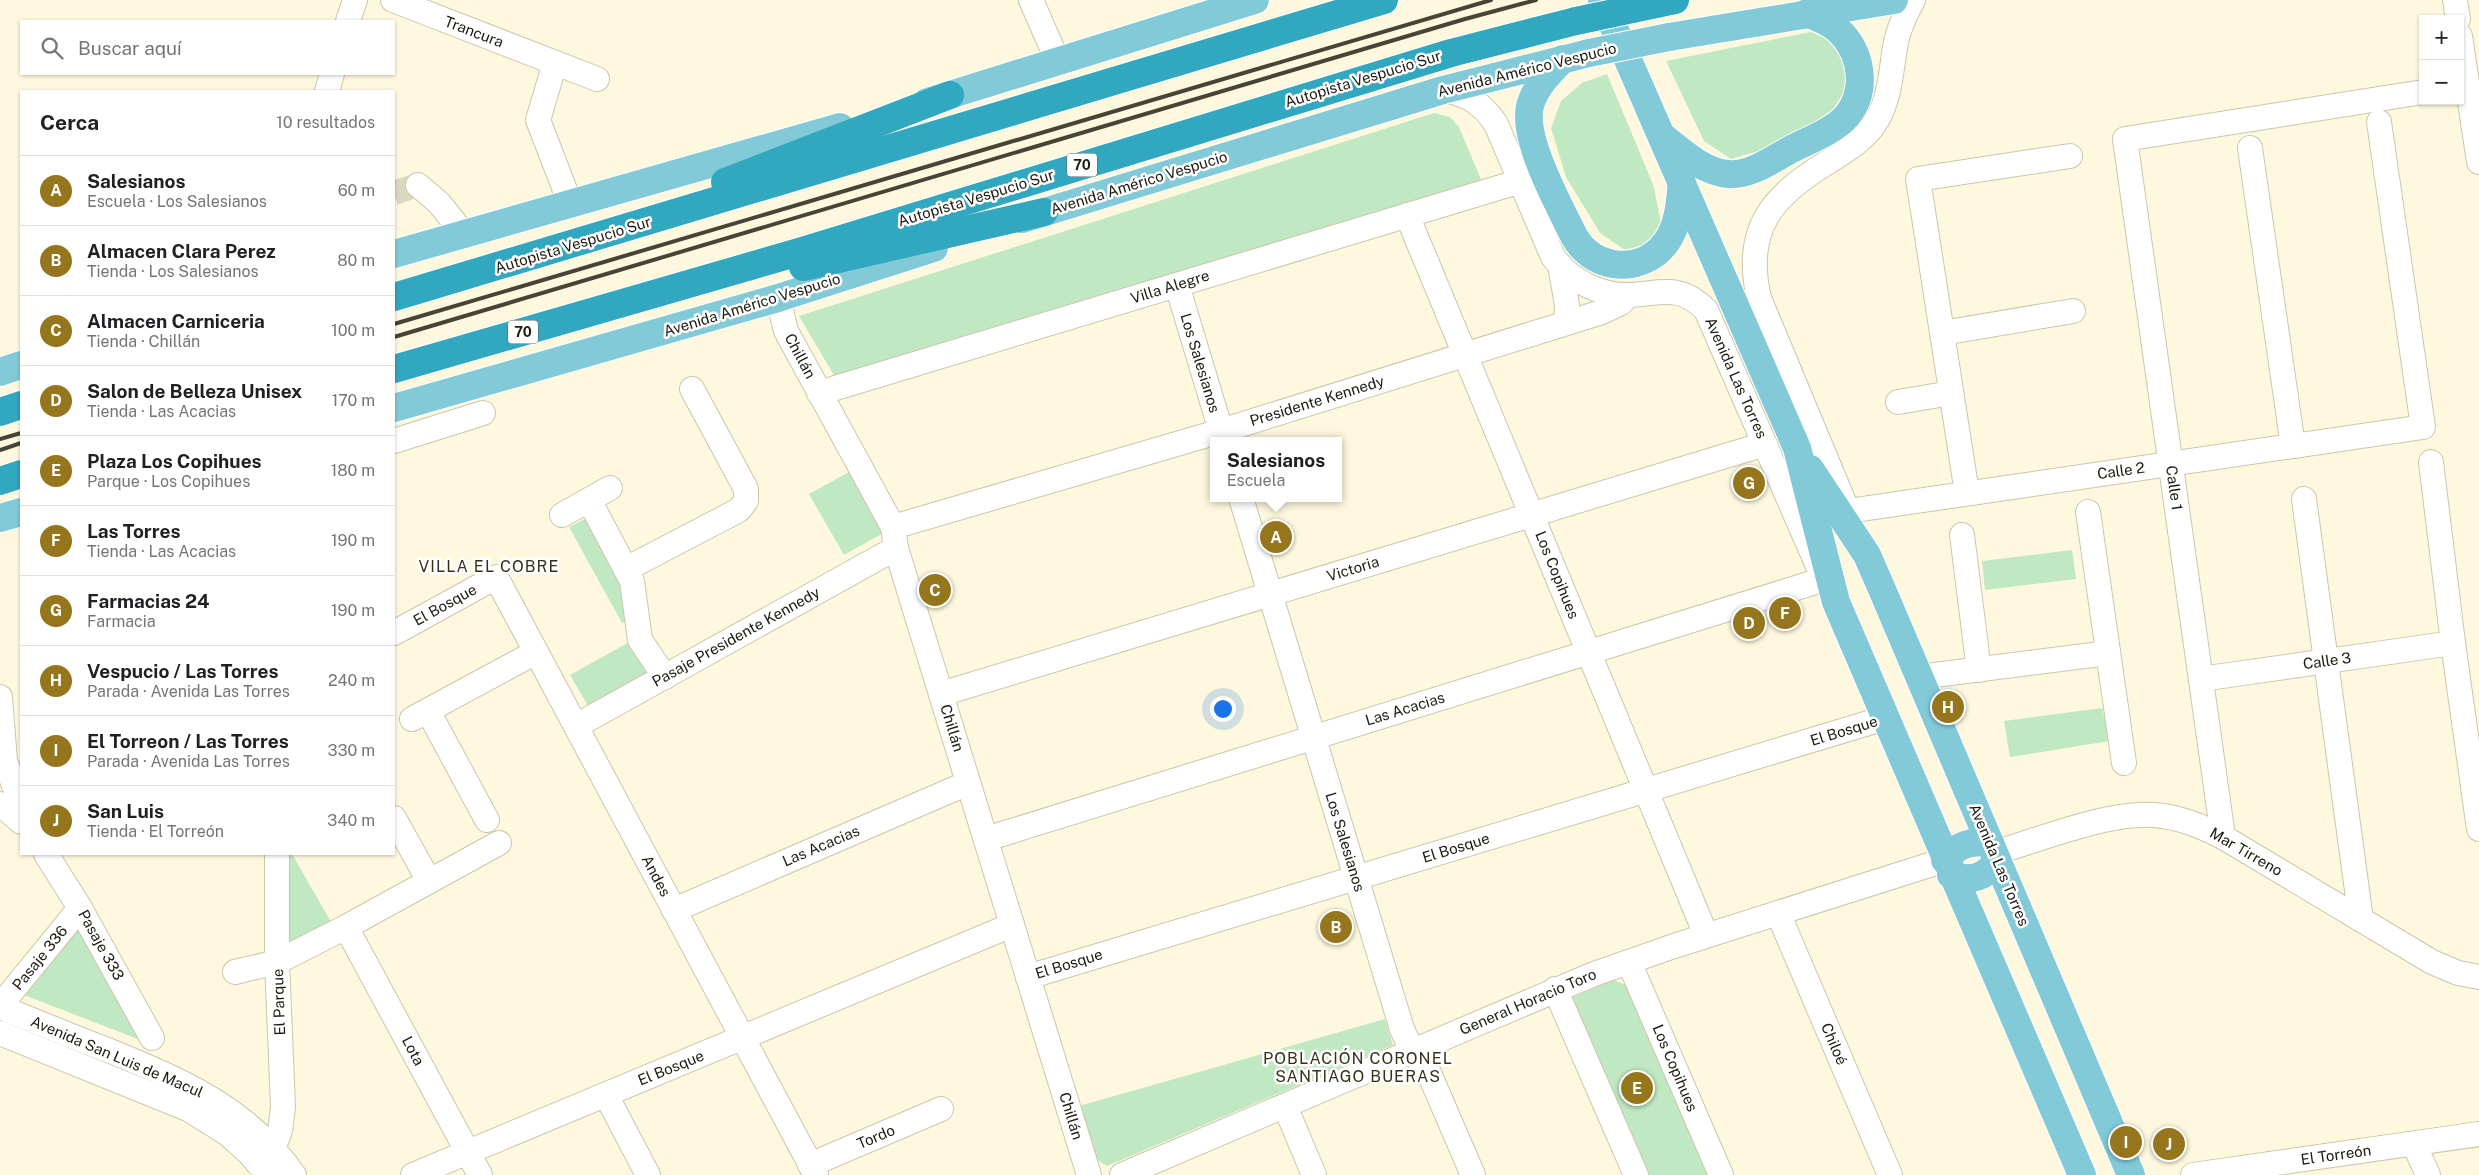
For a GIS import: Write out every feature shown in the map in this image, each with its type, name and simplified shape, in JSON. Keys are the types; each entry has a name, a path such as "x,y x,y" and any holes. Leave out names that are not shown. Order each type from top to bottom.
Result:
{"highway":[{"name":"Autopista Vespucio Sur","path":"395,298 1384,0"},
{"name":"Autopista Vespucio Sur","path":"395,369 799,252 1418,63 1576,21 1665,2"},
{"path":"518,262 950,95"},
{"path":"589,313 917,243 1044,212"},
{"path":"0,412 20,405"},
{"path":"0,481 20,474"}],"main road":[{"path":"395,254 950,95 1255,0"},
{"name":"Avenida Las Torres","path":"1602,0 1797,448 1867,555 2131,1175"},
{"name":"Avenida Américo Vespucio","path":"395,408 778,298 1044,212 1443,90 1576,56 1669,37 1894,0"},
{"path":"1661,135 1708,168 1722,173 1735,174 1768,162 1841,121 1851,109 1858,95 1860,74 1857,60 1850,44 1838,30 1807,13"},
{"path":"1576,56 1542,81 1529,109 1529,125 1536,153 1574,236 1582,248 1596,259 1617,265 1638,263 1651,257 1664,244 1671,232 1679,209 1682,182"},
{"path":"0,372 20,366"},
{"name":"Avenida Las Torres","path":"1797,448 1830,590 1948,868 2082,1175"},
{"path":"0,518 20,512"},
{"path":"1948,868 1956,848 1964,844 1972,842 1994,852"}],"street":[{"path":"348,20 355,0"},
{"name":"Trancura","path":"393,0 597,80"},
{"path":"1031,0 1058,62"},
{"name":"Avenida Las Torres","path":"1867,555 1761,304 1754,272 1756,244 1765,217 1782,195 1807,174 1860,140 1877,120 1890,83 1898,32 1913,0"},
{"path":"2455,0 2457,15"},
{"path":"555,63 538,120 570,203"},
{"path":"327,90 332,75"},
{"path":"2464,85 2479,162"},
{"name":"Avenida Las Torres","path":"1443,90 1470,97 1489,114 1496,124 1551,252 1560,265 1588,286 1614,294 1628,295 1671,291 1688,296 1706,310 1830,590"},
{"name":"Calle 1","path":"2224,837 2125,139 2419,93"},
{"name":"Calle 2","path":"1848,511 2423,427 2380,122"},
{"path":"2250,148 2294,446"},
{"path":"1967,493 1918,179 2070,156"},
{"name":"Villa Alegre","path":"819,393 1521,181"},
{"path":"418,185 439,203 464,234"},
{"name":"Los Copihues","path":"1407,215 1706,936"},
{"path":"1560,265 1566,305 1566,323"},
{"name":"Los Salesianos","path":"1177,284 1222,436"},
{"name":"Presidente Kennedy","path":"1222,436 1465,355 1609,310 1628,295"},
{"name":"Chillán","path":"778,298 786,331 895,538 968,783 1089,1175"},
{"path":"1942,333 2073,312"},
{"path":"626,569 739,510 746,501 746,489 692,388"},
{"path":"1898,402 1951,393"},
{"path":"395,442 484,413"},
{"name":"Presidente Kennedy","path":"895,538 1210,440"},
{"name":"Victoria","path":"941,694 1765,444"},
{"path":"2431,462 2452,642 2479,829"},
{"path":"562,515 610,488"},
{"path":"2304,499 2361,920"},
{"path":"589,500 632,581 640,640 665,677"},
{"name":"Los Salesianos","path":"1242,502 1402,1029 1412,1051 1429,1073 1473,1175"},
{"path":"2088,512 2124,763"},
{"path":"1962,535 1979,670"},
{"name":"Pasaje Presidente Kennedy","path":"576,726 665,677 895,538"},
{"name":"El Bosque","path":"395,632 496,576"},
{"name":"Andes","path":"496,576 813,1170"},
{"name":"Las Acacias","path":"986,839 1589,653 1830,590"},
{"name":"Calle 3","path":"2201,679 2452,642"},
{"path":"487,820 420,715 536,652"},
{"path":"1919,677 2108,653"},
{"path":"0,697 5,761 20,802"},
{"name":"El Bosque","path":"1028,976 1885,718"},
{"name":"Las Acacias","path":"674,910 968,783"},
{"path":"0,804 20,821"},
{"name":"Mar Tirreno","path":"1994,852 2109,819 2154,815 2188,821 2224,837 2361,920 2445,968 2479,977"},
{"path":"395,820 429,881"},
{"path":"235,972 277,962 346,927 499,843"},
{"name":"Pasaje 333","path":"47,855 80,908 152,1038"},
{"name":"El Parque","path":"273,1149 280,1131 283,1107 277,962 276,855"},
{"name":"General Horacio Toro","path":"1122,1175 1152,1169 1284,1106 1555,989 1629,962 1778,913 1948,868"},
{"name":"Pasaje 336","path":"0,1007 80,908"},
{"name":"Chiloé","path":"1778,913 1890,1175"},
{"name":"El Bosque","path":"413,1175 1012,925"},
{"name":"Lota","path":"346,927 480,1175"},
{"name":"Los Copihues","path":"1629,962 1721,1175"},
{"path":"1555,989 1636,1175"},
{"name":"Avenida San Luis de Macul","path":"0,1007 147,1066 198,1090 240,1117 273,1149 294,1175"},
{"name":"Avenida San Luis de Macul","path":"0,1033 190,1110 228,1134 249,1153 268,1175"},
{"path":"606,1094 648,1175"},
{"path":"1284,1106 1314,1175"},
{"name":"Tordo","path":"813,1170 941,1108"},
{"name":"El Torreón","path":"2193,1175 2292,1168 2414,1144 2479,1134"},
{"path":"2414,1144 2428,1175"}],"green space":[{"path":"1811,32 1834,42 1848,61 1851,81 1828,117 1772,147 1731,159 1704,141 1666,61"},
{"path":"1607,74 1654,187 1661,224 1650,243 1625,250 1600,233 1566,177 1551,128 1561,101 1582,83"},
{"path":"1434,113 1450,117 1459,127 1482,182 835,377 799,316"},
{"path":"851,471 885,532 844,555 809,494"},
{"path":"589,517 625,583 630,619 622,623 569,527"},
{"path":"2072,550 2076,579 1985,590 1982,561"},
{"path":"633,640 653,675 591,711 570,675"},
{"path":"2102,708 2110,741 2010,757 2004,721"},
{"path":"285,855 293,855 331,922 284,948"},
{"path":"77,923 143,1041 24,995"},
{"path":"1613,980 1627,985 1709,1175 1641,1175 1565,1001"},
{"path":"1385,1019 1393,1045 1107,1166 1091,1156 1079,1106"}],"tunnel":[{"path":"395,193 418,185"}],"railway":[{"path":"395,324 1491,0"},
{"path":"395,337 1465,19 1536,0"},
{"path":"0,439 20,433"},
{"path":"0,450 20,443"}],"place":[{"name":"Farmacias 24","path":"1749,483"},
{"name":"Salesianos","path":"1276,537"},
{"name":"Almacen Carniceria","path":"935,590"},
{"name":"Las Torres","path":"1785,613"},
{"name":"Salon de Belleza Unisex","path":"1749,623"},
{"name":"Vespucio / Las Torres","path":"1948,707"},
{"name":"Almacen Clara Perez","path":"1336,927"},
{"name":"Plaza Los Copihues","path":"1637,1088"},
{"name":"El Torreon / Las Torres","path":"2126,1142"},
{"name":"San Luis","path":"2169,1144"}],"district":[{"name":"VILLA EL COBRE","path":"489,566"},
{"name":"POBLACIÓN CORONEL SANTIAGO BUERAS","path":"1358,1067"}]}
